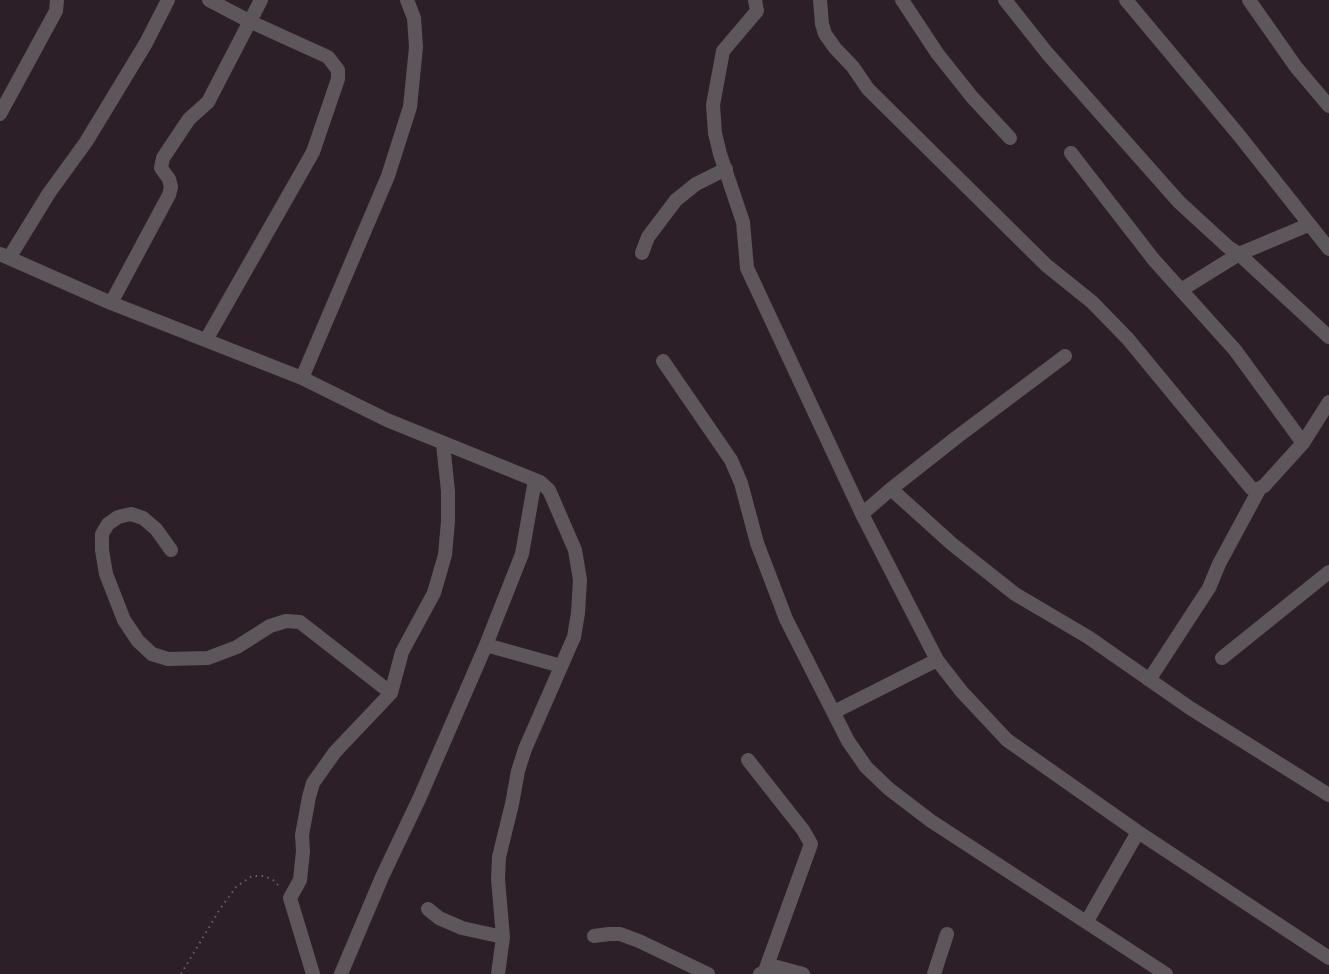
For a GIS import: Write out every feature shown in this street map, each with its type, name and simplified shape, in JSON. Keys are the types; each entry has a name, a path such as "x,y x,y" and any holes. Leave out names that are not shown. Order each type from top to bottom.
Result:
{"street":[{"path":"0,114 56,11 57,0"},
{"path":"168,0 147,43 86,142 4,256 111,303 302,378 387,420 545,485 554,500 575,550 580,580 574,638 525,749 499,857 498,879 502,937 498,974"},
{"path":"206,340 313,152 338,79 338,70 328,57 250,22 209,0"},
{"path":"111,303 169,195 171,187 169,179 161,168 163,158 189,119 208,102 261,0"},
{"path":"302,378 388,176 410,107 417,47 414,18 407,0"},
{"path":"755,0 757,11 723,51 713,105 715,133 743,222 747,268 862,514 938,660 962,692 1007,740 1138,832 1329,958"},
{"path":"820,0 825,34 868,89 1046,265 1092,302 1128,339 1251,488 1256,490 1260,488"},
{"path":"902,0 937,53 972,97 1010,138"},
{"path":"1005,0 1047,53 1179,202 1329,337"},
{"path":"1126,0 1238,134 1329,249"},
{"path":"1249,0 1296,67 1329,106"},
{"path":"1071,153 1154,260 1235,350 1303,443"},
{"path":"642,253 648,237 676,200 696,184 726,170"},
{"path":"1181,290 1239,254 1308,225"},
{"path":"862,514 957,437 1065,356"},
{"path":"663,361 731,460 741,483 757,543 786,619 848,741 866,767 888,789 932,821 1163,973"},
{"path":"1149,680 1209,588 1219,564 1260,488 1303,443 1329,402"},
{"path":"313,974 290,898 300,880 304,814 313,783 335,752 391,693 402,652 435,593 445,555 448,491 443,444"},
{"path":"341,974 486,645 522,554 535,480"},
{"path":"891,489 952,544 1015,594 1088,637 1234,737 1329,795"},
{"path":"171,550 156,529 143,518 131,514 118,517 108,524 102,534 106,574 124,620 138,641 152,654 168,659 208,658 237,646 270,626 286,621 300,622 391,693"},
{"path":"1222,658 1329,572"},
{"path":"486,645 561,666"},
{"path":"834,712 938,660"},
{"path":"748,760 803,830 811,844 763,972"},
{"path":"1087,921 1138,832"},
{"path":"428,909 439,918 462,928 502,937"},
{"path":"594,936 620,934 639,940 708,974"},
{"path":"934,974 947,934"},
{"path":"763,972 777,968 803,974"}],"path":[{"path":"181,974 236,887 252,876 264,876 273,880 290,898"}]}
